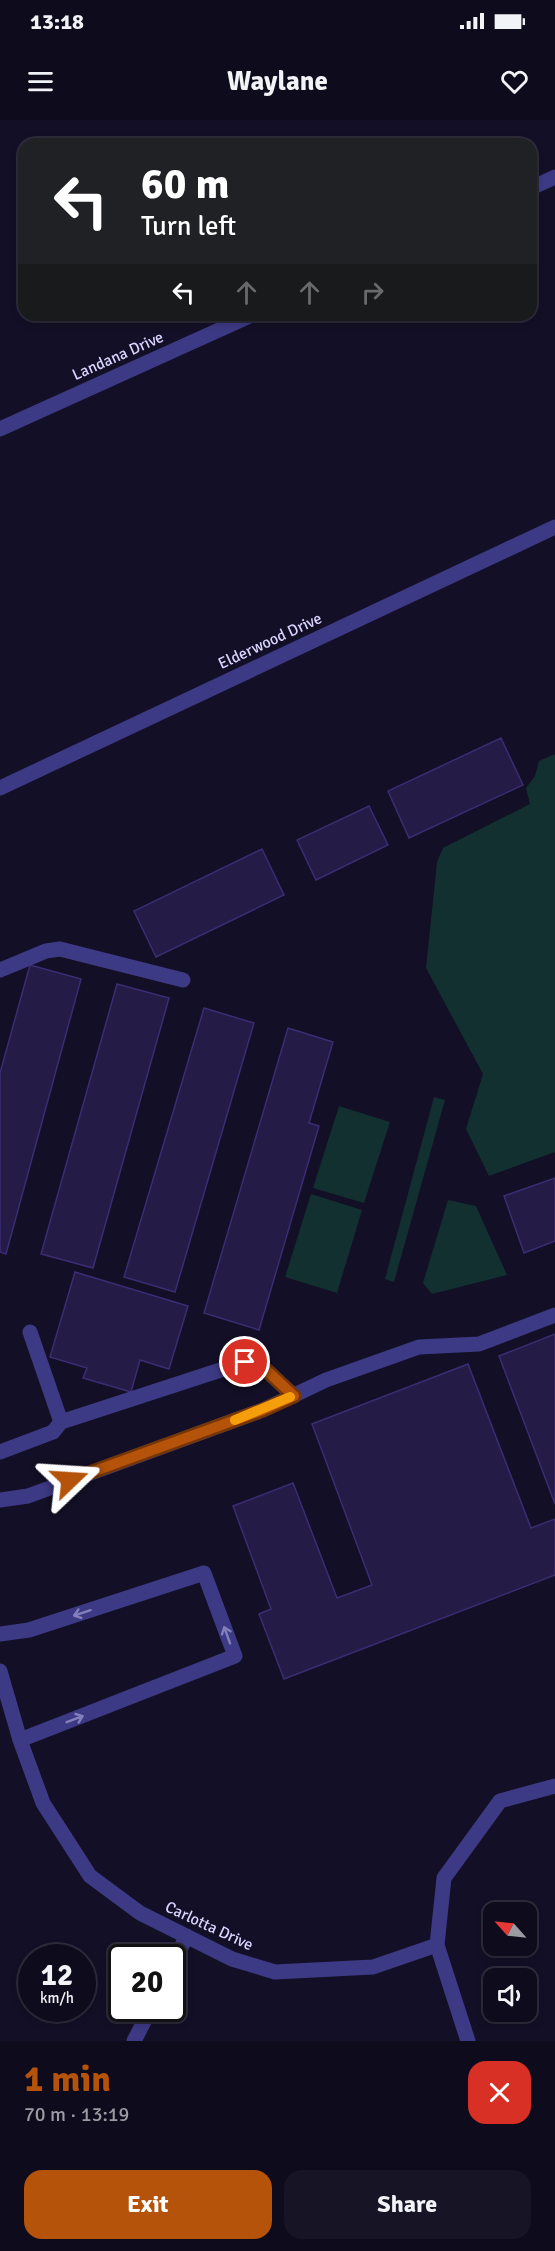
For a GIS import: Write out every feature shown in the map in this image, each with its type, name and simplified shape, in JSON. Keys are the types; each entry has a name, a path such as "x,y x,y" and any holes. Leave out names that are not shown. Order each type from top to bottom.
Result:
{"street":[{"path":"537,185 555,177"},
{"name":"Landana Drive","path":"0,429 239,321"},
{"name":"Elderwood Drive","path":"0,788 555,527"},
{"path":"0,970 46,951 60,949 183,980"},
{"path":"0,1500 28,1496 263,1410 326,1380 419,1347 479,1344 555,1315"},
{"path":"30,1332 61,1422"},
{"path":"0,1452 53,1432 61,1422 245,1362 264,1368 294,1396"},
{"path":"0,1634 29,1630 204,1573 235,1656 20,1740"},
{"name":"Carlotta Drive","path":"0,1671 4,1695 43,1803 90,1876 140,1913 232,1959 275,1972 373,1967 437,1945"},
{"path":"468,2041 437,1945 444,1878 500,1802 555,1785"},
{"path":"183,1944 187,1936"},
{"path":"134,2041 143,2022"}],"green space":[{"path":"555,754 555,1152 489,1176 466,1129 483,1074 426,968 437,862 443,848 530,804 526,788 535,776 539,761"},
{"path":"434,1097 445,1100 394,1282 385,1279"},
{"path":"339,1106 390,1122 364,1203 313,1188"},
{"path":"311,1194 362,1210 337,1293 285,1277"},
{"path":"448,1200 476,1206 507,1275 432,1294 423,1283"}],"building":[{"path":"501,738 523,785 409,838 388,791"},
{"path":"369,806 388,845 316,880 297,840"},
{"path":"262,849 284,895 156,957 134,911"},
{"path":"30,965 81,979 6,1254 0,1252 0,1073"},
{"path":"117,984 169,998 93,1268 41,1254"},
{"path":"204,1008 254,1023 175,1292 124,1277"},
{"path":"288,1028 333,1042 309,1123 319,1126 259,1330 204,1313"},
{"path":"555,1178 555,1241 524,1253 504,1196"},
{"path":"75,1272 188,1306 169,1369 140,1360 131,1392 83,1378 87,1368 50,1357"},
{"path":"555,1334 555,1504 499,1356"},
{"path":"468,1364 531,1528 555,1519 555,1575 284,1679 259,1614 271,1609 233,1506 293,1483 337,1598 372,1585 312,1424"}],"slow traffic":[{"path":"235,1420 290,1397"}],"route":[{"path":"70,1480 263,1410 294,1396 264,1368 245,1362"}]}
